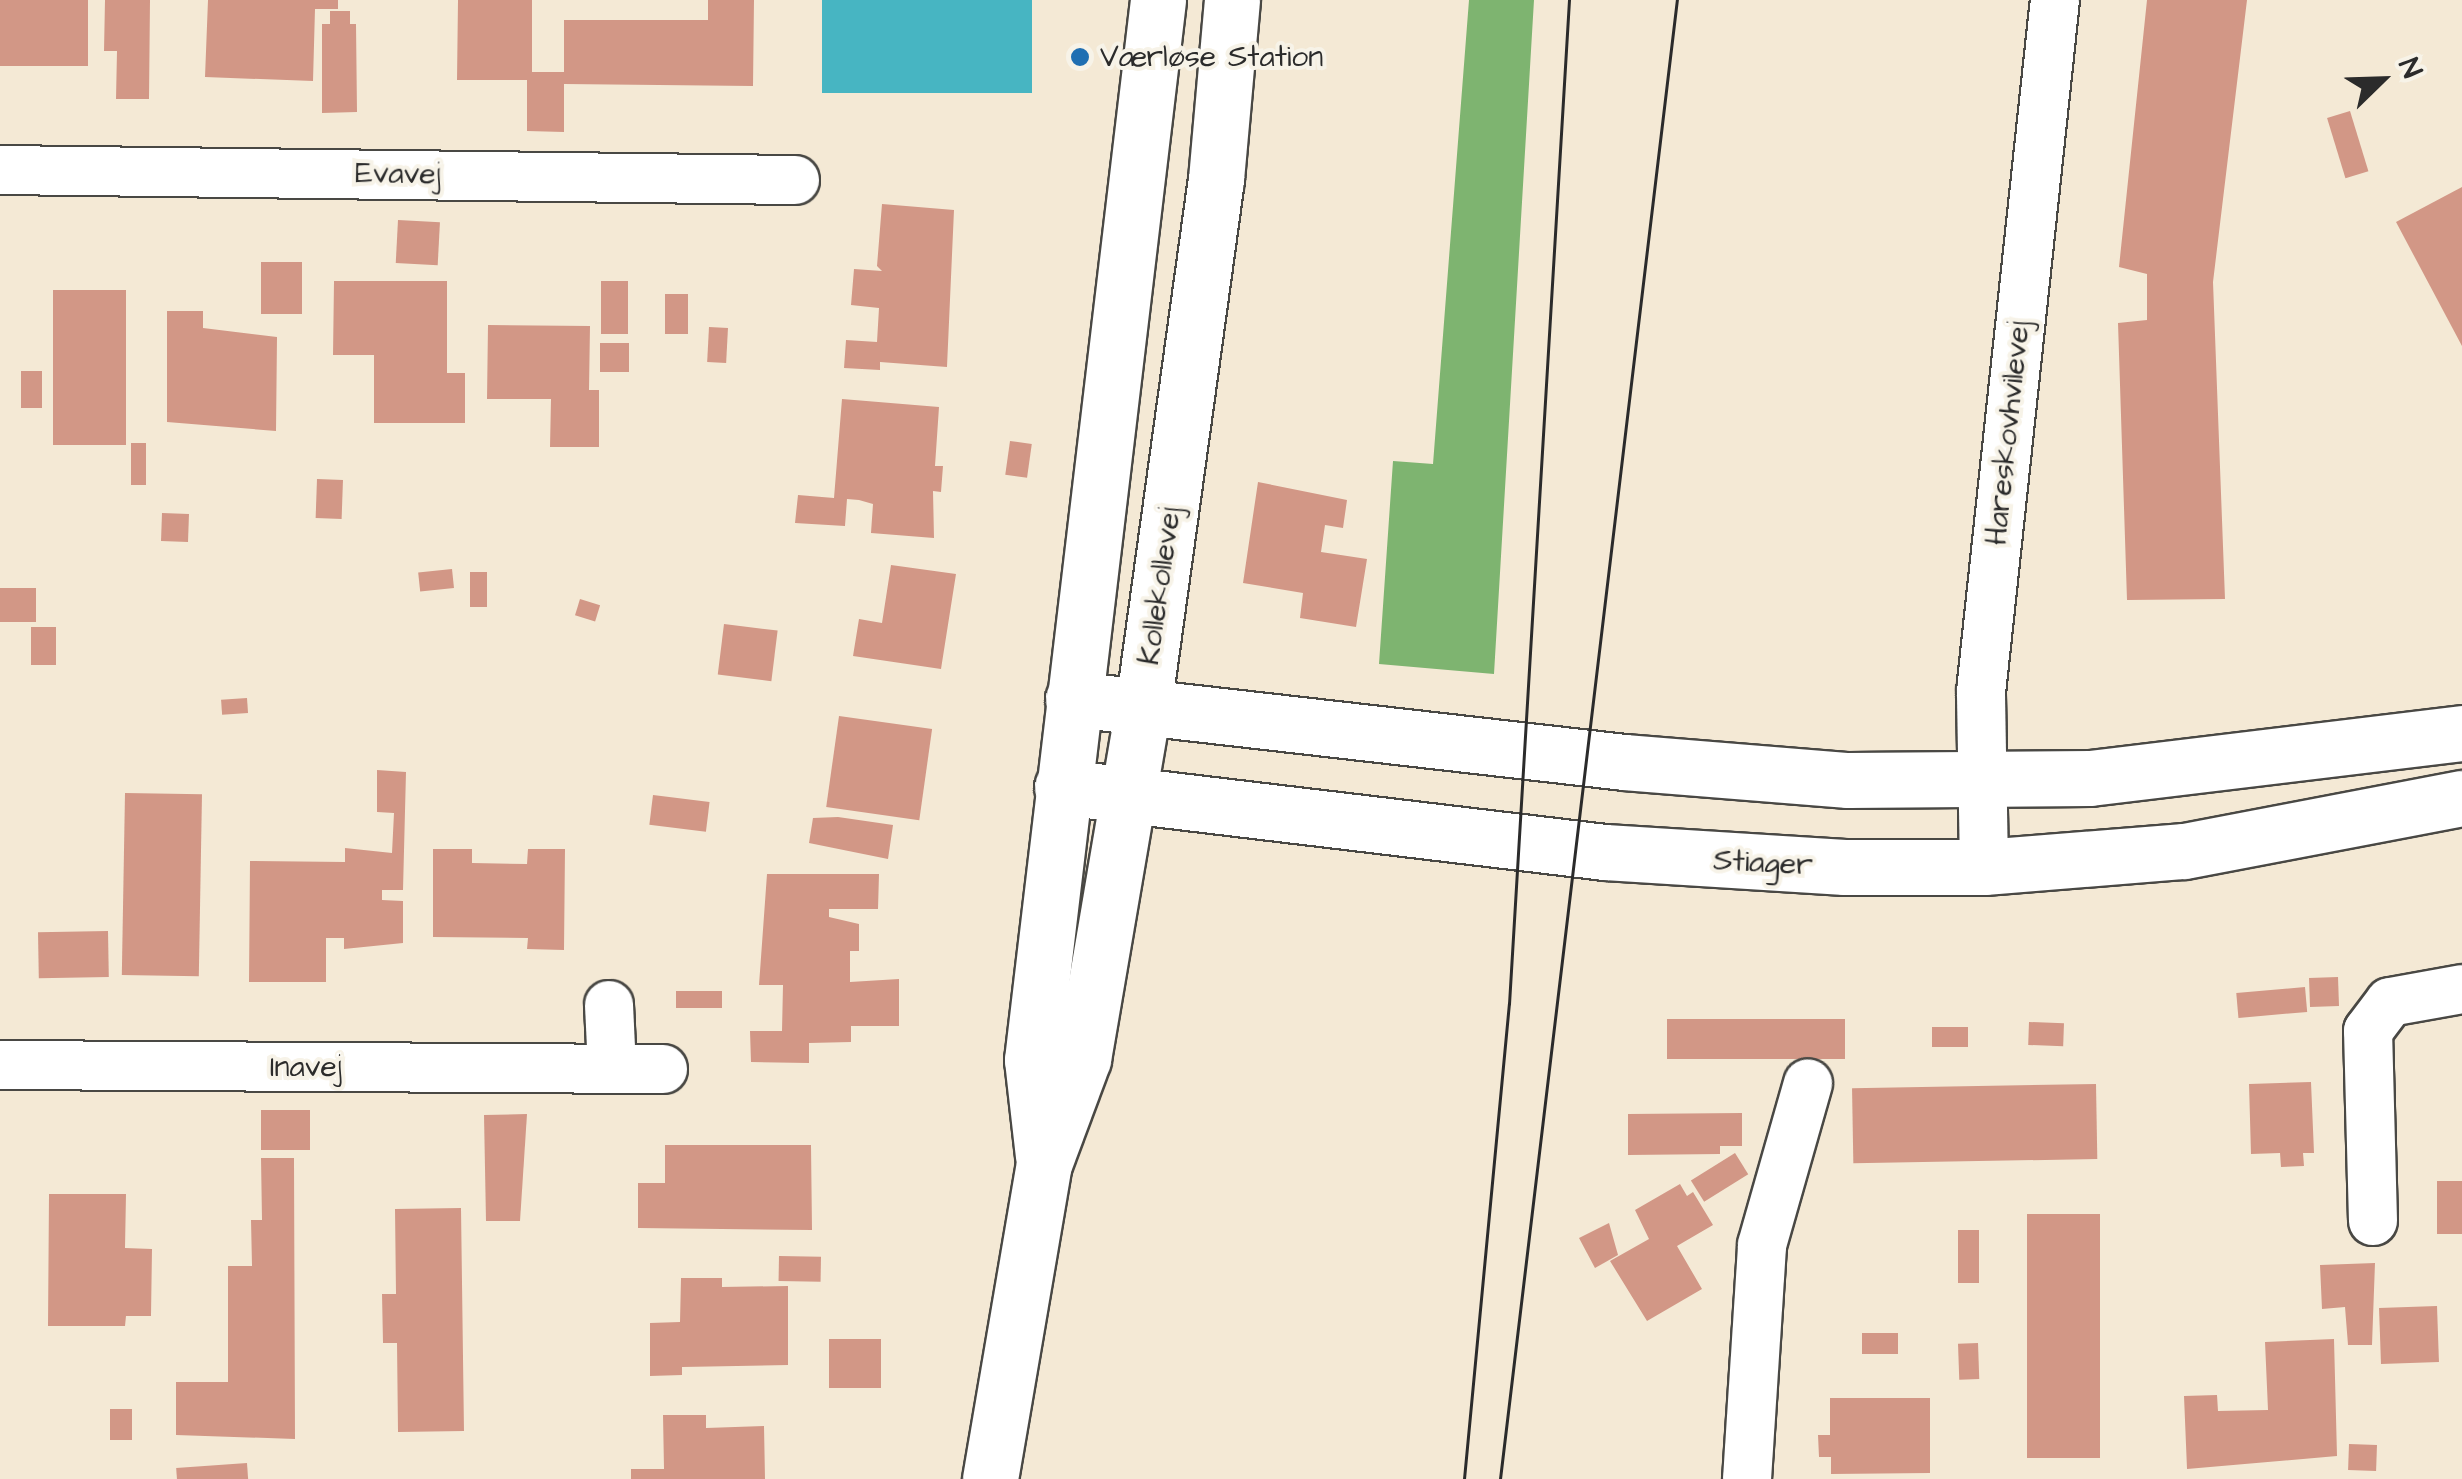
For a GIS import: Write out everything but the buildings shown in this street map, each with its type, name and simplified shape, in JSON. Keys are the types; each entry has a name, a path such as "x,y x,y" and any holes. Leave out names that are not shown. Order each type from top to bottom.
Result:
{"street":[{"name":"Kollekollevej","path":"1044,1164 1032,1060 1158,0"},
{"name":"Kollekollevej","path":"990,1479 1044,1164 1083,1060 1143,707 1216,179 1232,0"},
{"name":"Hareskovhvilevej","path":"1984,868 1980,692 2055,0"},
{"name":"Evavej","path":"0,170 795,180"},
{"path":"1074,698 1740,773 1980,781 2090,778 2462,733"},
{"name":"Stiager","path":"1062,787 1622,853 1984,868 2184,852 2462,798"},
{"path":"2373,1222 2368,1031 2390,1002 2462,989"},
{"path":"609,1005 612,1068"},
{"name":"Inavej","path":"0,1065 663,1069"},
{"path":"1747,1479 1762,1245 1808,1082"}],"green space":[{"path":"1469,0 1534,0 1494,674 1379,664 1393,461 1433,464"}],"water":[{"path":"822,0 1032,0 1032,93 822,93"}],"tram line":[{"path":"1464,1479 1509,1004 1569,0"},
{"path":"1500,1479 1677,0"}],"place":[{"name":"Værløse Station","path":"1080,57"}]}
